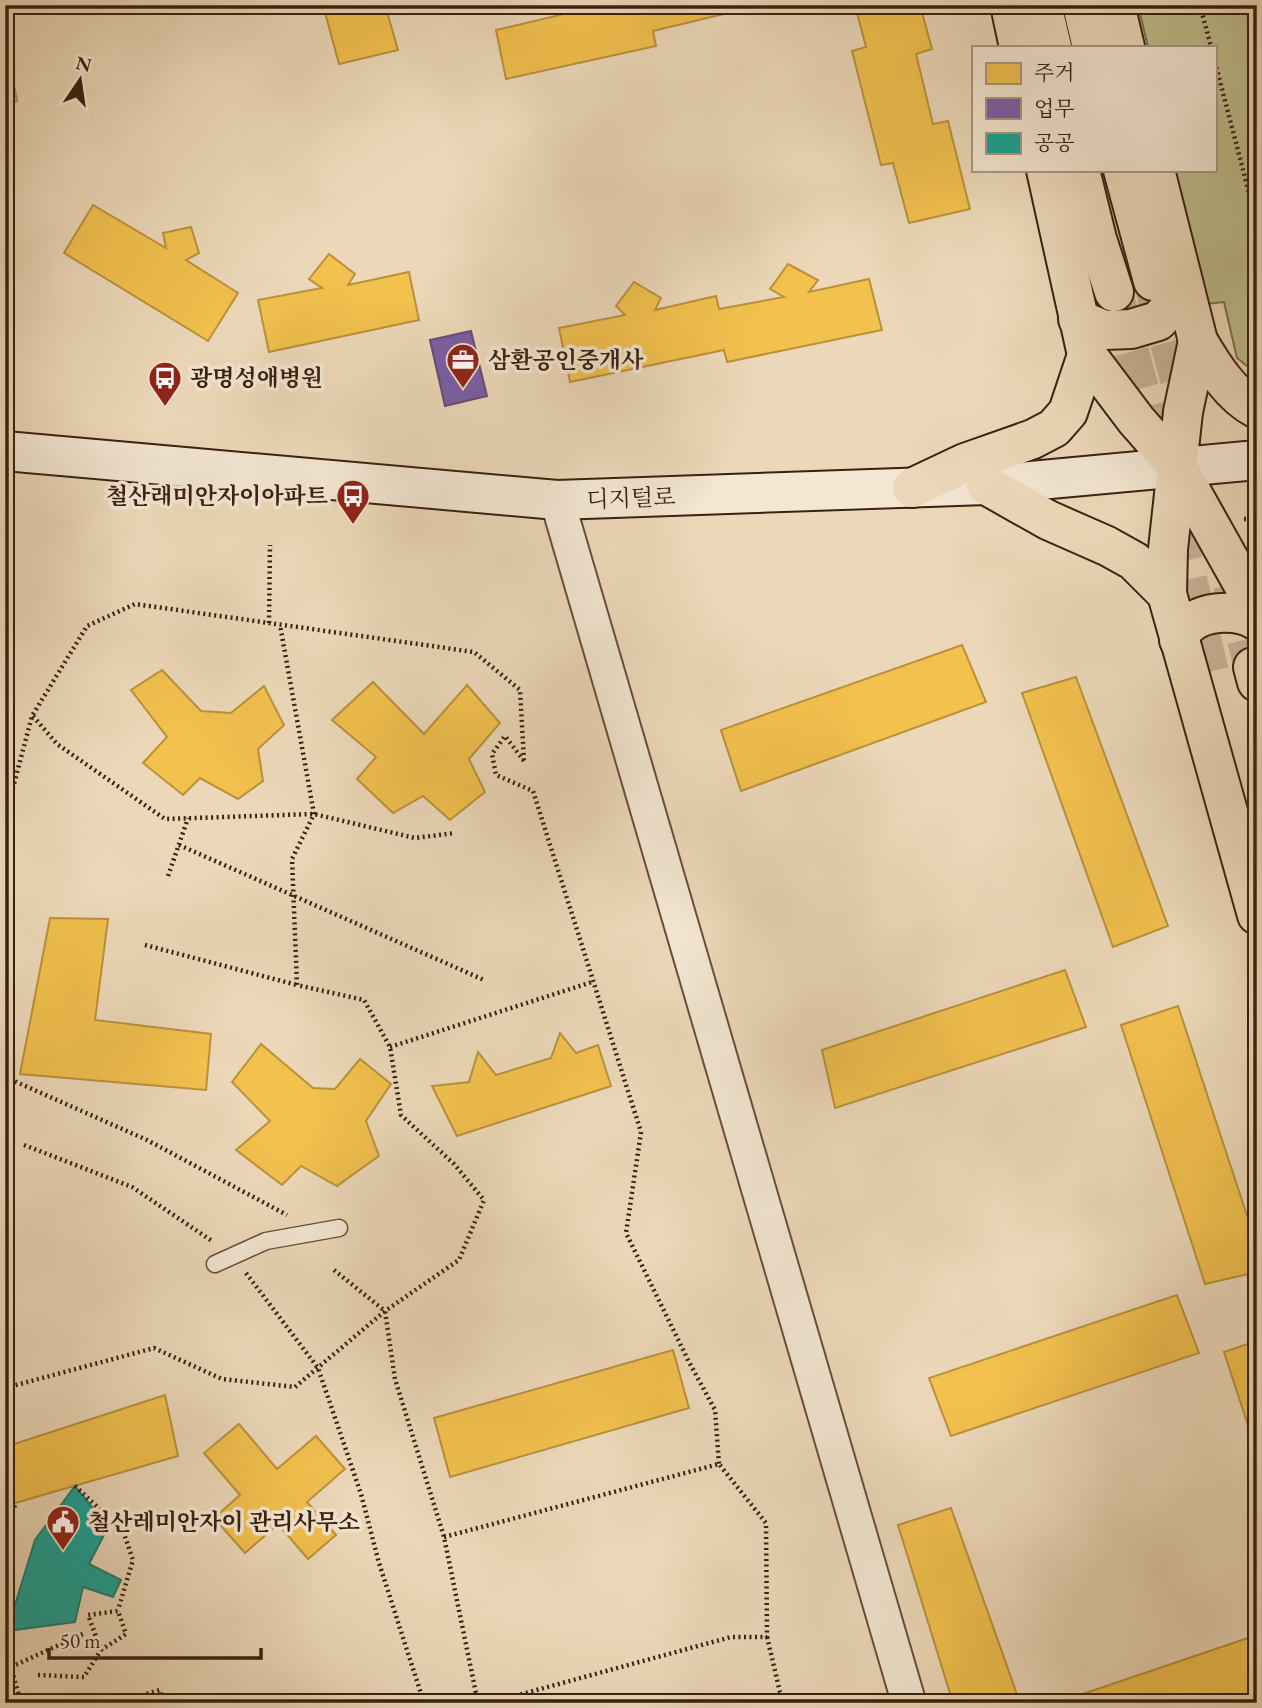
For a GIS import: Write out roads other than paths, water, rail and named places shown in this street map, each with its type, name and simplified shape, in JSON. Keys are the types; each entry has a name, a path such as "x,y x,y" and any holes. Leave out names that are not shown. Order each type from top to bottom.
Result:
{"main road":[{"path":"1010,5 1020,46"},
{"path":"1042,5 1052,46"},
{"path":"1082,5 1092,46"},
{"path":"1115,5 1125,46"},
{"path":"1046,172 1083,337 1136,420 1178,468 1257,608"},
{"path":"1080,172 1097,239 1114,292"},
{"path":"1124,172 1168,282 1198,341 1209,360 1237,395 1257,409"},
{"path":"1083,337 1104,331 1131,329 1158,321 1171,307 1155,172"},
{"path":"912,488 965,463 1033,439 1054,428 1068,412 1083,337"},
{"path":"1198,341 1183,412 1168,549 1167,594 1257,915"},
{"name":"디지털로","path":"5,451 557,500 986,485 1257,460"},
{"path":"986,485 1048,520 1134,561 1167,594"},
{"path":"1179,640 1187,626 1205,617 1229,612 1246,614 1257,621"},
{"path":"1211,677 1257,831"}],"street":[{"path":"557,500 909,1703"}],"lane":[{"path":"215,1264 266,1241 339,1227"}],"tunnel":[{"path":"1154,287 1188,411"},
{"path":"1115,297 1155,445"},
{"path":"1175,524 1211,677"},
{"path":"1232,584 1253,667"}],"place":[{"name":"삼환공인중개사","path":"463,390"},
{"name":"광명성애병원","path":"165,408"},
{"name":"철산래미안자이아파트","path":"353,526"},
{"name":"철산레미안자이 관리사무소","path":"63,1552"}]}
